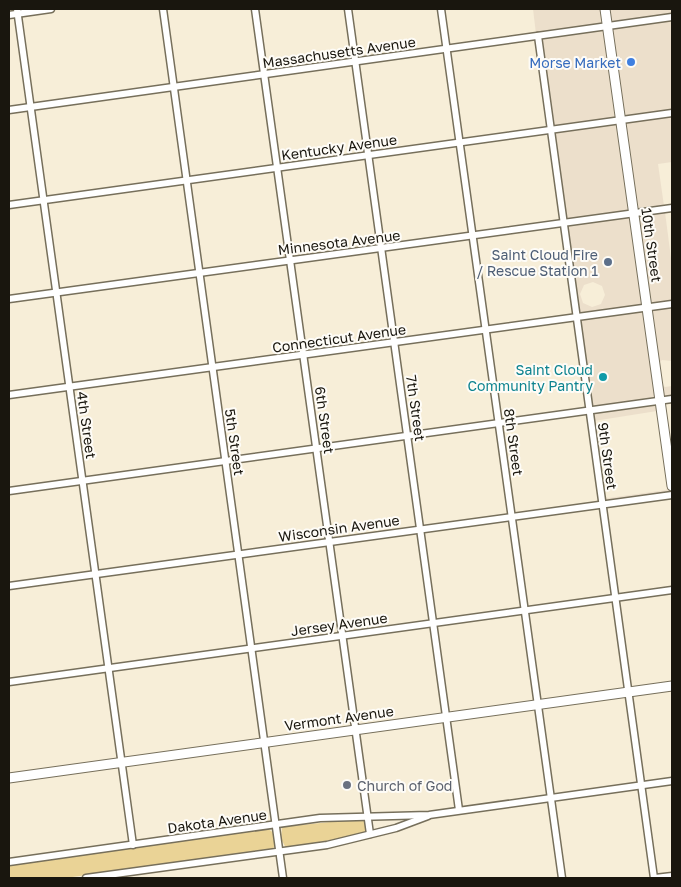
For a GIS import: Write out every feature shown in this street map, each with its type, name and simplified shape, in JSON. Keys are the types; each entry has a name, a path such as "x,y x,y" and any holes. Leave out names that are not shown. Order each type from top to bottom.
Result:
{"street":[{"path":"9,15 18,11 51,9"},
{"name":"5th Street","path":"163,9 283,878"},
{"name":"6th Street","path":"256,9 370,834"},
{"name":"7th Street","path":"348,9 459,810"},
{"name":"8th Street","path":"441,9 562,878"},
{"name":"10th Street","path":"604,9 608,26 672,486"},
{"name":"4th Street","path":"18,11 133,845"},
{"name":"Massachusetts Avenue","path":"9,110 672,17"},
{"name":"9th Street","path":"538,36 654,878"},
{"name":"Kentucky Avenue","path":"9,205 672,113"},
{"name":"Minnesota Avenue","path":"9,299 199,275 292,260 382,250 672,208"},
{"name":"Connecticut Avenue","path":"9,395 672,304"},
{"path":"9,491 672,399"},
{"name":"Wisconsin Avenue","path":"9,586 672,495"},
{"name":"Jersey Avenue","path":"9,682 672,590"},
{"name":"Vermont Avenue","path":"9,778 672,686"},
{"name":"Dakota Avenue","path":"86,878 138,875 279,851 327,845 429,816 459,810 672,781"},
{"name":"Dakota Avenue","path":"9,862 320,818 429,816"},
{"path":"654,878 672,876"}],"shaded area":[{"path":"533,9 601,9 604,24 536,34"},
{"path":"608,9 672,9 672,14 610,23"},
{"path":"672,20 672,110 624,117 611,29"},
{"path":"605,30 617,117 554,127 542,39"},
{"path":"672,116 672,162 658,164 664,206 637,210 625,122"},
{"path":"618,123 630,211 566,220 554,133"},
{"path":"665,212 672,266 672,301 650,304 638,216"},
{"path":"631,217 644,305 579,314 567,226","holes":["593,282 602,286 605,295 601,304 592,307 583,303 580,294 584,285"]},
{"path":"672,307 672,361 662,360 659,363 662,385 665,387 672,386 672,396 663,398 651,310"},
{"path":"644,311 656,399 592,407 580,319"},
{"path":"657,404 670,492 605,501 603,488 605,497 608,498 666,490 668,487 657,411 594,421 593,413"},
{"path":"363,819 367,828 364,834 286,848 281,839 282,827"},
{"path":"268,829 274,833 275,846 271,850 65,878 9,878 9,865"}],"place":[{"name":"Morse Market","path":"631,62"},
{"name":"Saint Cloud Fire / Rescue Station 1","path":"608,262"},
{"name":"Saint Cloud Community Pantry","path":"603,377"},
{"name":"Church of God","path":"347,785"}]}
